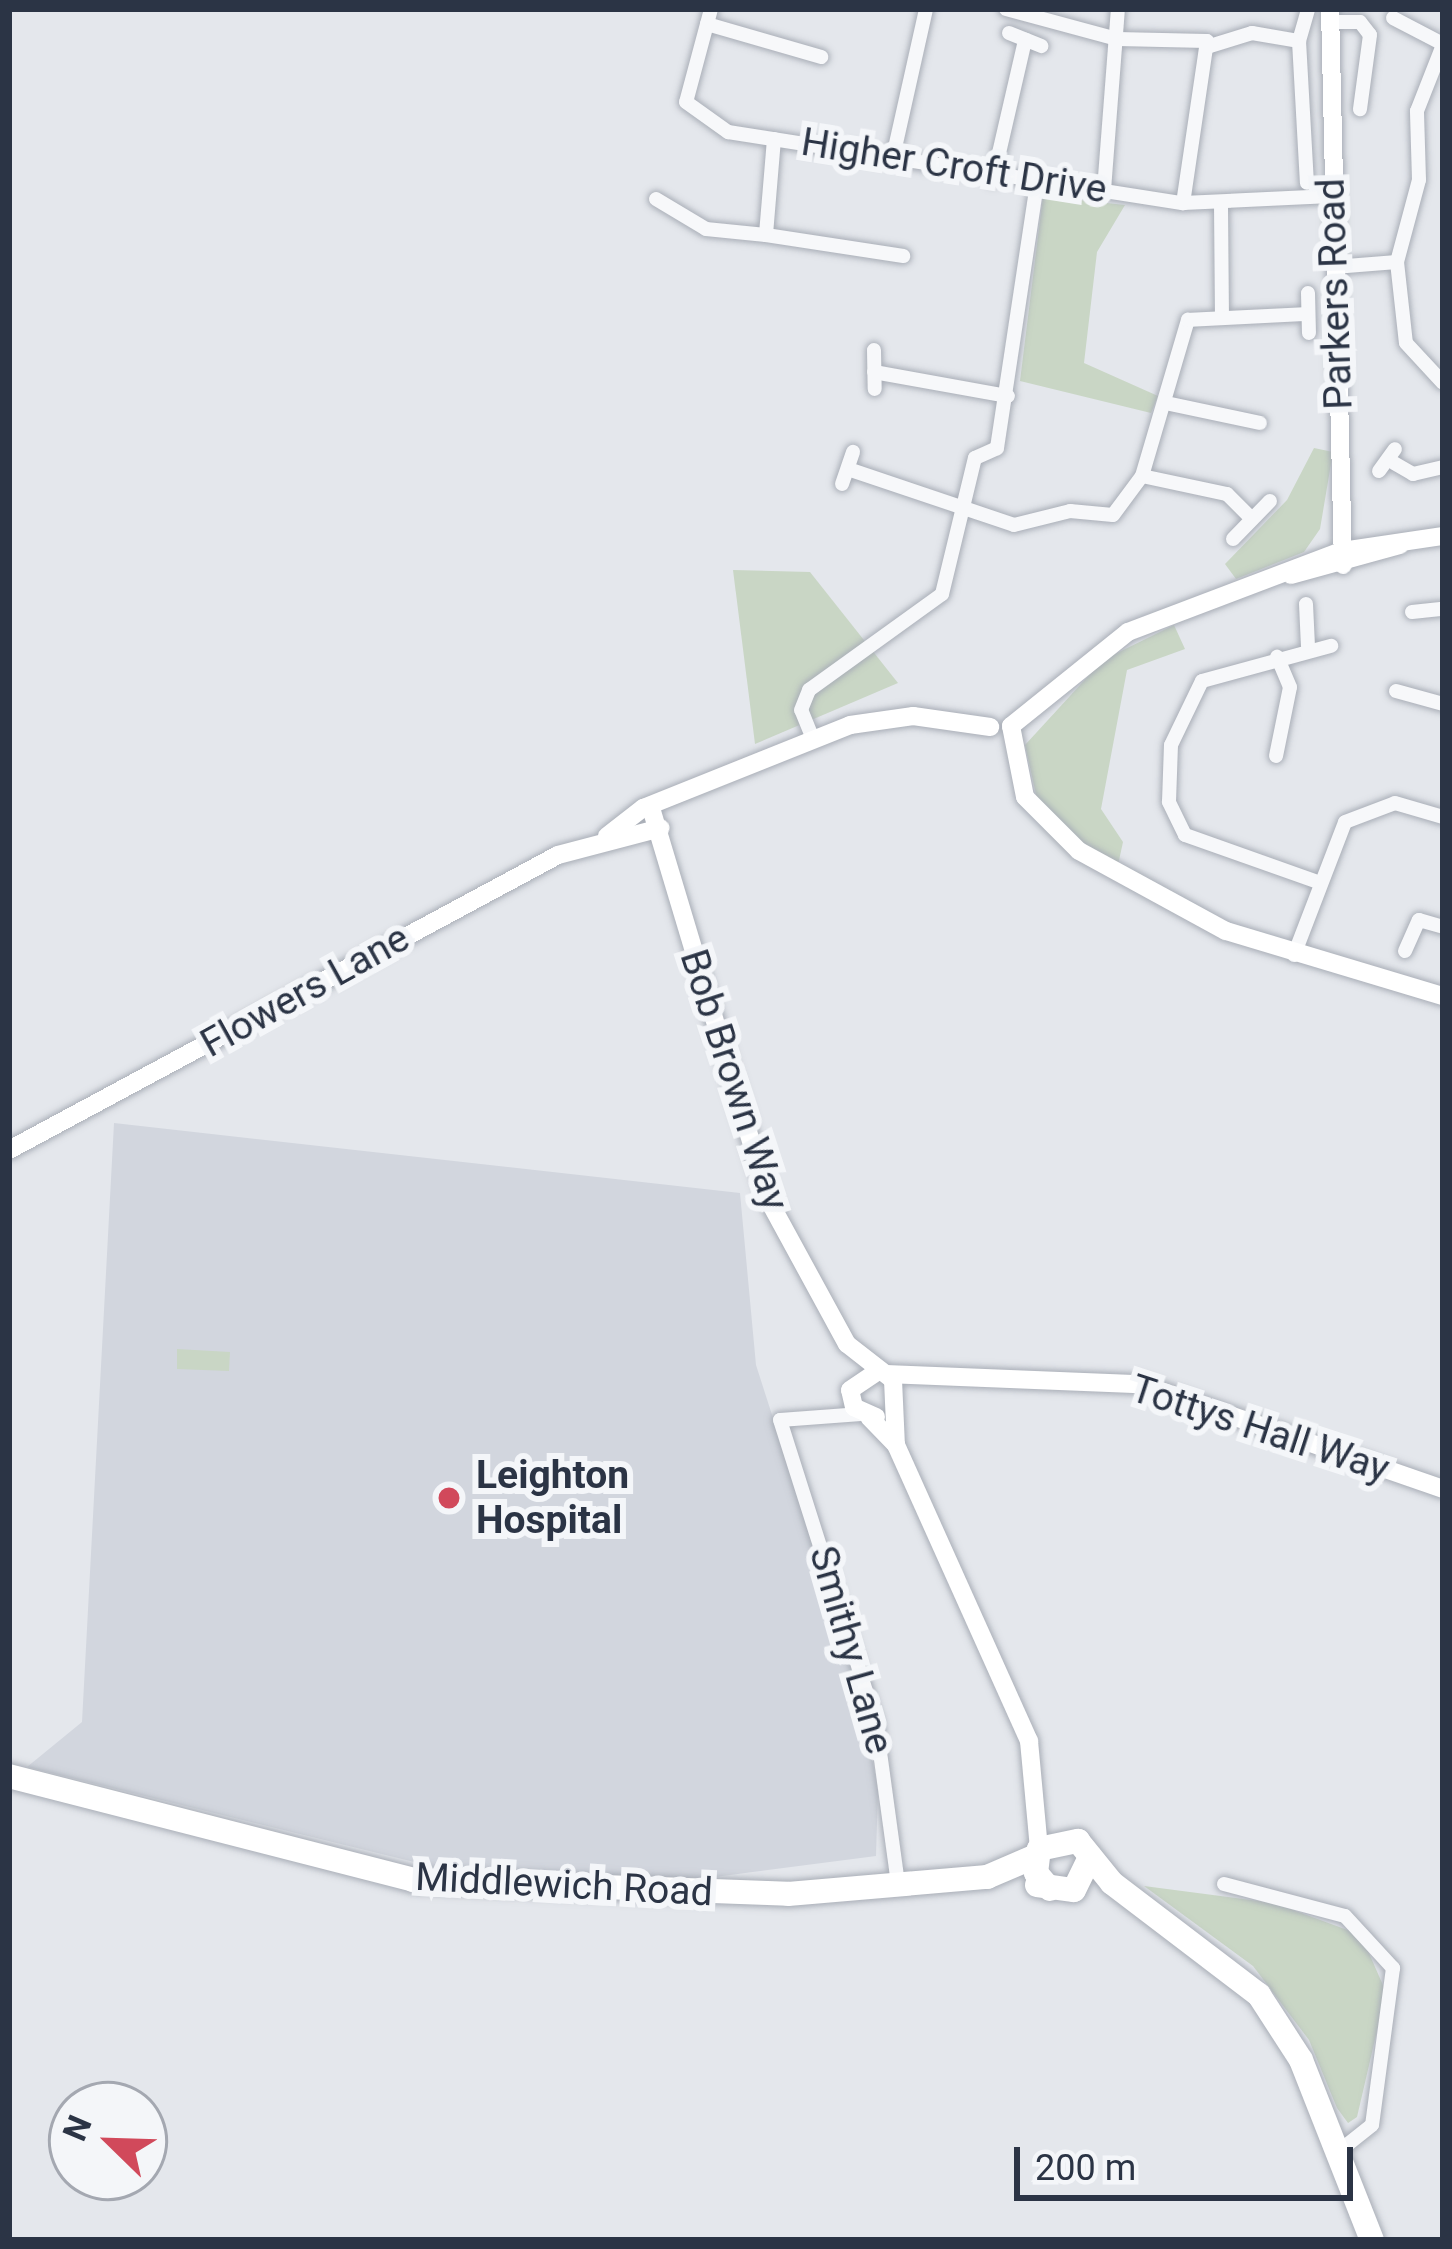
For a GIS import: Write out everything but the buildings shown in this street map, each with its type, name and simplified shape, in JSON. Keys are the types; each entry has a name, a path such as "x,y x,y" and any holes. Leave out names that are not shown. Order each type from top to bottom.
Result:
{"highway":[{"name":"Middlewich Road","path":"9,1776 413,1880 788,1894 987,1877 1050,1889 1080,1886"},
{"name":"Middlewich Road","path":"987,1877 1070,1837"},
{"path":"1070,1837 1126,1893 1259,1995 1339,2152 1372,2240"},
{"path":"1038,1852 1050,1889"},
{"path":"1090,1858 1080,1886 1126,1893"}],"street":[{"path":"893,157 926,9"},
{"path":"1104,190 1103,124 1118,9"},
{"path":"1306,183 1299,41 1308,9"},
{"path":"1013,10 1117,39 1209,43 1252,33 1299,41"},
{"path":"709,16 821,57"},
{"name":"Higher Croft Drive","path":"709,16 685,86 693,115 774,139 893,157 993,179 1183,203 1222,205 1331,196"},
{"name":"Parkers Road","path":"1342,558 1330,16 1360,22 1370,34 1360,109"},
{"path":"1393,18 1443,45 1417,111 1419,179 1397,262 1406,343 1443,383"},
{"path":"1009,33 1041,46"},
{"path":"993,179 1025,40"},
{"path":"1183,203 1209,43"},
{"path":"766,235 774,139"},
{"path":"813,739 803,699 937,602 975,458 997,448 1037,184"},
{"path":"656,199 706,229 903,256"},
{"path":"1222,205 1222,318"},
{"path":"883,272 885,253"},
{"path":"1334,267 1397,262"},
{"path":"1308,293 1309,333"},
{"path":"853,452 845,477 964,512 1028,526 1070,511 1113,514 1142,476 1188,320 1307,314"},
{"path":"874,350 875,381 1008,396"},
{"path":"1166,403 1260,423"},
{"path":"1390,461 1413,474 1443,467"},
{"path":"1142,476 1227,494 1252,519"},
{"path":"1233,539 1270,501"},
{"path":"1443,536 1342,558 1128,632 1010,735 1034,812 1078,851 1181,911 1294,955 1443,996"},
{"path":"1306,604 1308,646"},
{"path":"1421,618 1443,609"},
{"path":"1315,881 1211,851 1186,836 1169,802 1172,738 1194,690 1308,646 1330,646"},
{"path":"1277,657 1290,687 1283,748"},
{"path":"1399,699 1443,704"},
{"name":"Flowers Lane","path":"9,1150 602,838 649,825 686,795 813,739 913,716 1010,735"},
{"path":"1294,955 1315,881 1355,815 1395,803 1443,817"},
{"name":"Bob Brown Way","path":"649,825 669,872 769,1201 847,1344 852,1387 865,1415"},
{"path":"1406,952 1413,914 1443,927"},
{"name":"Bob Brown Way","path":"847,1344 882,1372"},
{"path":"820,1411 882,1372 895,1402 896,1445"},
{"name":"Tottys Hall Way","path":"882,1372 932,1378 1140,1384 1443,1489"},
{"path":"820,1411 865,1415 932,1378"},
{"name":"Smithy Lane","path":"820,1411 780,1420 876,1723 898,1884"},
{"path":"865,1415 896,1445 1029,1741 1042,1801 1038,1852"},
{"path":"1042,1801 1070,1837"},
{"path":"1224,1884 1346,1916 1393,1967 1397,2002 1372,2125 1339,2152"}],"shaded area":[{"name":"Leighton Hospital","path":"114,1123 740,1193 756,1365 854,1670 878,1789 876,1856 692,1880 455,1872 27,1767 82,1722"}],"green space":[{"path":"1043,196 1125,205 1097,252 1084,363 1158,396 1151,413 1020,381"},
{"path":"1314,448 1333,452 1320,529 1304,552 1236,579 1225,564 1287,500"},
{"path":"733,570 810,572 898,683 755,744"},
{"path":"1174,625 1185,649 1127,670 1101,809 1123,842 1118,865 1059,828 1037,799 1025,745 1103,660"},
{"path":"177,1349 230,1352 229,1371 177,1369"},
{"path":"1144,1886 1274,1903 1361,1935 1386,1992 1357,2117 1348,2123 1337,2108 1309,2040 1253,1966"}],"place":[{"name":"Leighton Hospital","path":"449,1498"}]}
